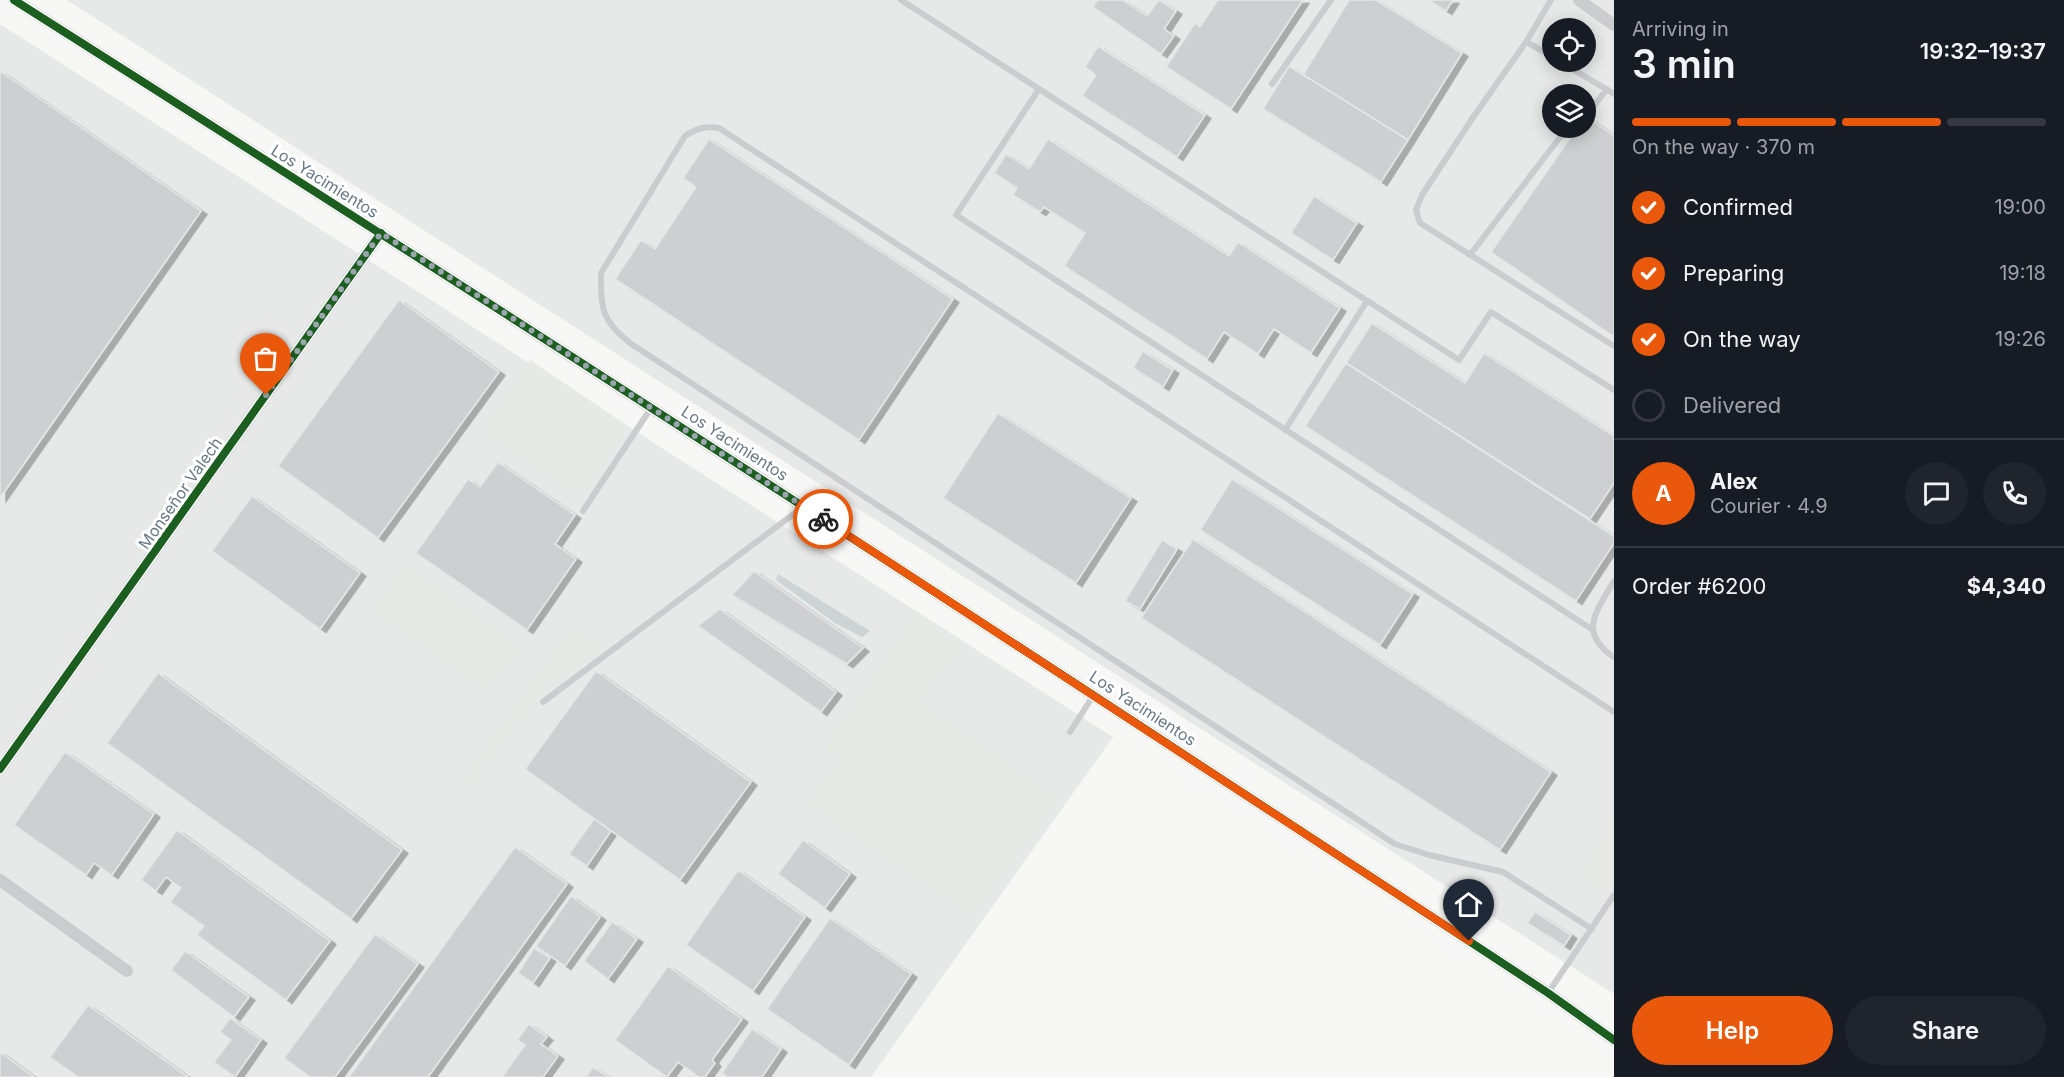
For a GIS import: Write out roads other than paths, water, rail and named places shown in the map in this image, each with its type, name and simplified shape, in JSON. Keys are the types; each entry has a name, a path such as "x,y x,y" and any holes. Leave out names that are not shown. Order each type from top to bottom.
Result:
{"street":[{"name":"Los Yacimientos","path":"14,0 651,407 1548,993 1614,1040"},
{"path":"1579,0 1614,24"},
{"name":"Monseñor Valech","path":"0,769 381,233"},
{"path":"0,880 126,971"}],"lane":[{"path":"901,0 1459,360 1491,312 1614,390"},
{"path":"1272,84 1331,0"},
{"path":"1551,0 1526,42 1422,195 1416,210 1420,223 1614,346"},
{"path":"1526,42 1542,51"},
{"path":"1578,72 1614,94"},
{"path":"1040,89 956,215 1593,630"},
{"path":"1596,103 1607,89"},
{"path":"1592,929 1503,872 1429,855 1395,844 630,343 617,333 603,313 600,294 601,273 685,136 705,126 719,128 1614,712"},
{"path":"1470,255 1559,138"},
{"path":"1285,429 1367,301"},
{"path":"583,511 651,407"},
{"path":"543,702 803,506"},
{"path":"1614,581 1594,614 1593,630 1599,645 1614,657"},
{"path":"1070,732 1094,695"},
{"path":"1548,993 1614,895"}]}
